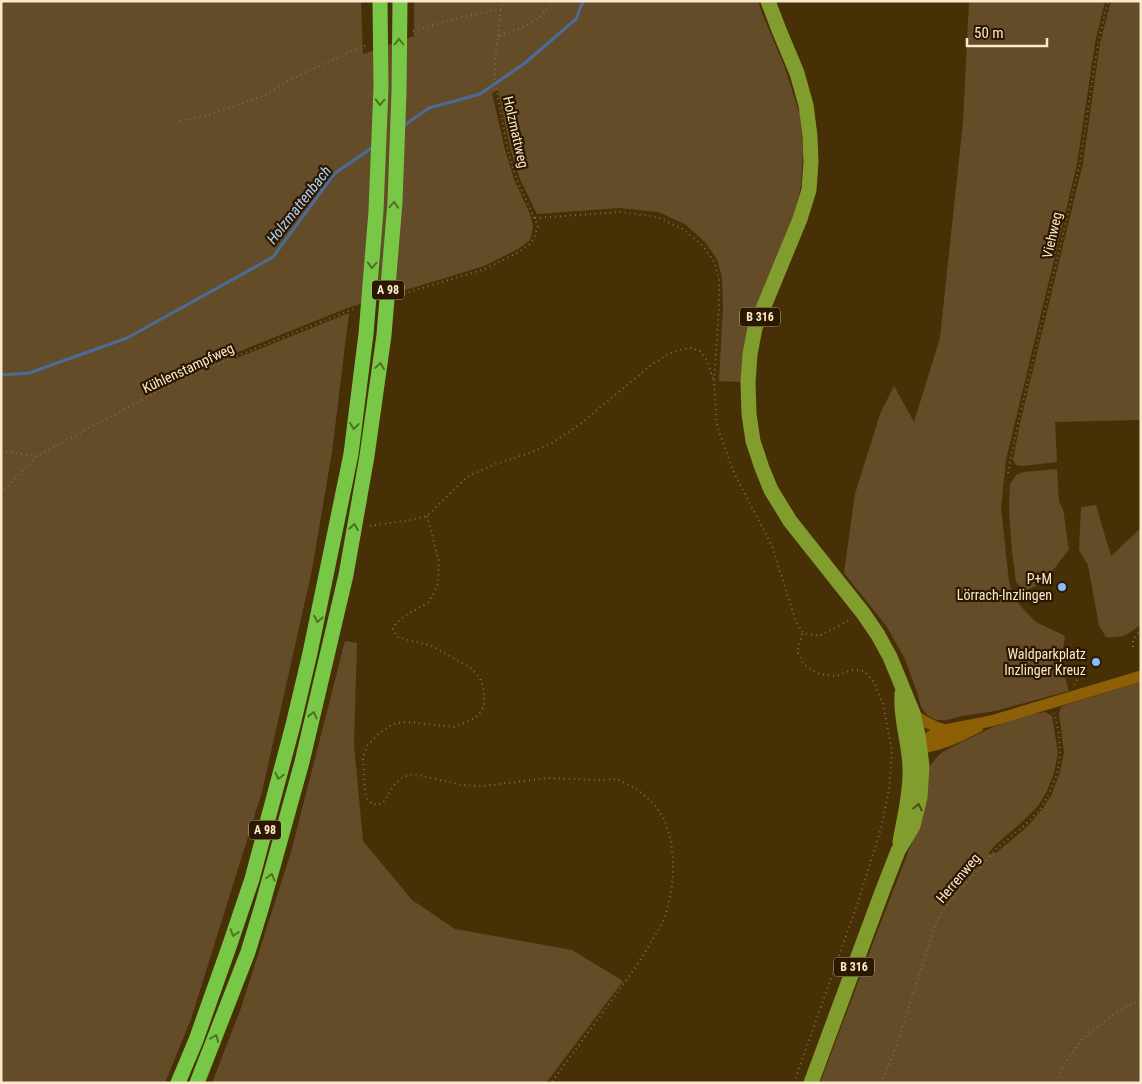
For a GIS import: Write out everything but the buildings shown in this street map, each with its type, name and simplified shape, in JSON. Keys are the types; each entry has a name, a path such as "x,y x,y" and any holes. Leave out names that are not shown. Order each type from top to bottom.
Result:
{"highway":[{"name":"A 98","path":"178,1083 196,1040 252,879 299,698 328,571 351,454 366,334 376,210 381,87 380,1"},
{"name":"A 98","path":"197,1083 248,952 280,845 302,762 346,575 367,456 384,335 394,202 399,92 400,1"}],"main road":[{"name":"B 316","path":"768,1 778,30 797,73 806,106 811,162 809,190 800,220 755,328 750,354 748,383 750,423 753,441 770,490 790,521 863,613 884,646 913,713 920,748 922,781 913,826 898,851"},
{"name":"B 316","path":"811,1083 898,851 907,802 910,768 902,710 903,688"},
{"path":"910,768 920,748"}],"street":[{"path":"920,748 931,736 945,730 991,721 1141,676"},
{"path":"913,713 925,722 945,730"},
{"path":"920,748 939,745 991,721"}],"path":[{"name":"Holzmattweg","path":"503,1 494,81 508,151 517,180 535,218"},
{"path":"498,36 523,27 540,17 553,1"},
{"name":"Viehweg","path":"1008,472 1080,163 1098,43 1108,1"},
{"path":"405,33 449,20 501,9"},
{"path":"180,121 206,116 265,95 292,80 362,46 370,44"},
{"path":"393,297 485,269 519,252 530,244 535,236 538,226 535,218 620,212 657,217 683,229 702,246 713,260 719,278 714,382 717,426 734,472 772,546 796,622 804,633 818,636 863,613"},
{"name":"Kühlenstampfweg","path":"1,493 37,456 184,378 343,313 360,308"},
{"path":"370,526 427,516 467,477 493,464 530,453 552,443 579,425 650,366 668,354 691,348 700,351 708,362 714,382"},
{"path":"1,451 37,456"},
{"path":"427,516 439,562 438,584 429,602 406,615 396,623 393,629 397,637 432,646 471,668 480,678 484,691 484,706 478,716 454,727 406,722 392,724 378,734 367,746 363,757 365,793 368,800 372,804 378,805 383,803 394,785 403,777 414,774 462,785 483,786 548,778 617,779 638,790 655,805 665,821 671,840 673,860 671,893 662,924 636,967 551,1083"},
{"path":"1134,647 1133,639 1141,630"},
{"path":"794,1083 858,902 881,829 889,789 892,751 883,704 874,682 864,671 853,670 836,676 820,674 811,670 804,663 798,652 804,633"},
{"path":"1071,697 1074,685 1082,669"},
{"name":"Herrenweg","path":"881,1083 893,1055 937,920 951,899 997,848 1025,825 1040,808 1050,792 1057,774 1060,754 1059,733 1052,702"},
{"path":"1057,1083 1062,1068 1082,1039 1114,1014 1141,999"}],"shaded area":[{"path":"1,1 361,1 363,54 414,36 414,1 758,1 785,68 800,115 803,150 801,186 794,217 743,382 719,381 723,307 722,277 717,259 705,242 685,224 658,212 619,208 537,214 520,179 511,151 498,90 492,93 505,150 514,179 533,225 529,241 518,249 484,266 350,307 233,354 235,359 349,313 332,452 312,570 262,792 191,1019 165,1083 1,1083"},
{"path":"969,1 1105,1 1095,43 1077,164 1006,460 1001,508 1009,582 1013,595 1036,622 1065,636 1061,663 1069,691 995,711 947,720 937,720 928,716 921,707 905,659 887,627 844,573 855,494 880,414 894,386 914,422 940,338 963,122"},
{"path":"1111,1 1141,1 1141,420 1055,422 1057,462 1016,465 1013,460 1020,423 1083,163 1100,43"},
{"path":"1057,469 1059,502 1063,509 1069,550 1043,581 1025,591 1016,582 1009,510 1010,484 1016,475 1024,472"},
{"path":"1096,505 1111,556 1141,528 1141,625 1117,637 1106,637 1099,626 1088,565 1079,550 1081,507"},
{"path":"345,641 357,643 354,744 363,841 412,900 455,929 572,950 623,981 546,1083 212,1083 241,1008 291,852"},
{"path":"1141,682 1141,1083 820,1083 916,832 928,770 935,760 940,754 950,748 1005,722 1045,712 1052,716 1058,753 1054,773 1047,791 1038,806 994,846 988,854 996,853 1027,827 1052,794 1059,775 1064,752 1059,713 1061,707"}],"waterway":[{"name":"Holzmattenbach","path":"403,126 429,108 480,94 525,63 576,19 583,1"},
{"name":"Holzmattenbach","path":"1,375 29,373 127,338 273,257 334,174 373,147"}],"place":[{"name":"P+M Lörrach-Inzlingen","path":"1062,587"},
{"name":"Waldparkplatz Inzlinger Kreuz","path":"1096,662"}]}
